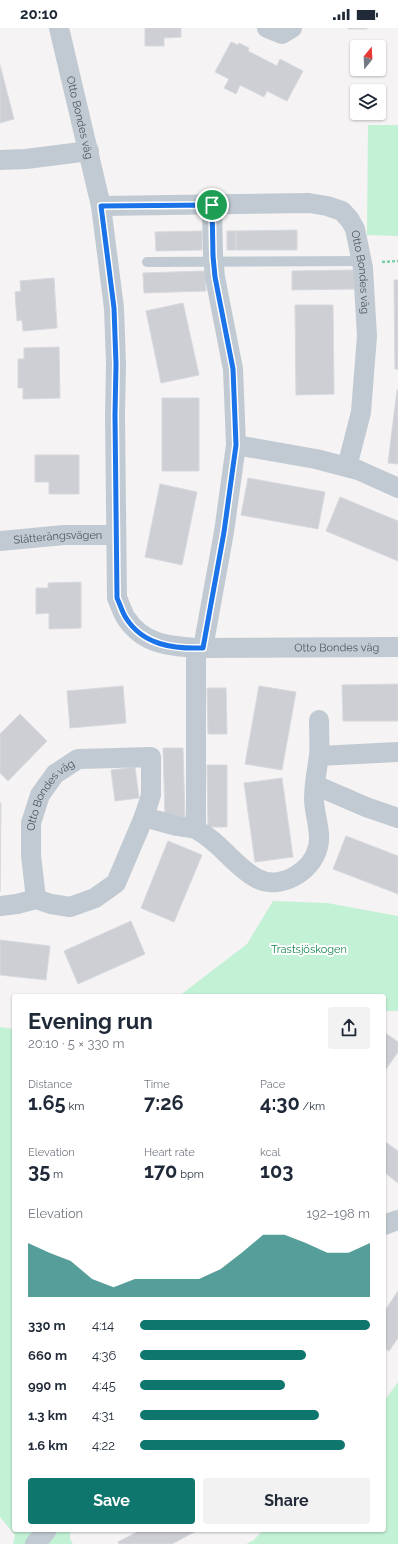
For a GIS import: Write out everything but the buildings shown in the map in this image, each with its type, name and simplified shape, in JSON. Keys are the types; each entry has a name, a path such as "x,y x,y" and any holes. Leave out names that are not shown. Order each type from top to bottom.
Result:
{"street":[{"name":"Otto Bondes väg","path":"59,28 101,206 114,308 116,364 115,415 117,598 125,617 139,634 155,642 172,647 398,647"},
{"path":"267,28 282,34 292,28"},
{"path":"0,160 26,159 89,151"},
{"name":"Otto Bondes väg","path":"101,206 310,203 328,206 342,211 355,229 361,260 367,336 361,412 347,467"},
{"path":"196,829 200,648 224,532 236,445 233,369 213,262 212,205"},
{"path":"236,445 316,459 347,467 358,470 398,488"},
{"name":"Slåtterängsvägen","path":"0,541 64,535 116,535"},
{"path":"144,817 196,829 218,845 244,870 256,878 269,882 280,883 294,877 304,869 314,857 318,846 314,800 319,756 319,720"},
{"path":"319,756 398,752"},
{"name":"Otto Bondes väg","path":"151,757 151,795 144,817 116,883 95,898 70,907 51,904 36,899 31,855 31,823 40,795 55,774 78,759 151,757"},
{"path":"315,785 366,807 398,818"},
{"path":"0,906 17,904 36,899"},
{"path":"386,1224 398,1220"},
{"path":"35,1544 46,1532"}],"lane":[{"path":"147,262 361,260"}],"green space":[{"path":"368,125 398,125 398,236 367,235"},
{"name":"Trastsjöskogen","path":"273,901 327,903 398,916 398,1011 386,1011 386,994 182,994 247,944"},
{"path":"0,1027 12,1029 12,1531 0,1517"},
{"path":"398,1382 398,1544 246,1544 254,1540 261,1532 386,1532 386,1398"},
{"path":"12,1532 70,1532 70,1539 73,1544 13,1544 15,1535"}],"route":[{"path":"212,205 215,277 233,369 236,408 236,445 224,532 203,648 172,647 155,642 139,634 125,617 117,598 115,415 116,364 114,308 101,206 212,205"}]}
